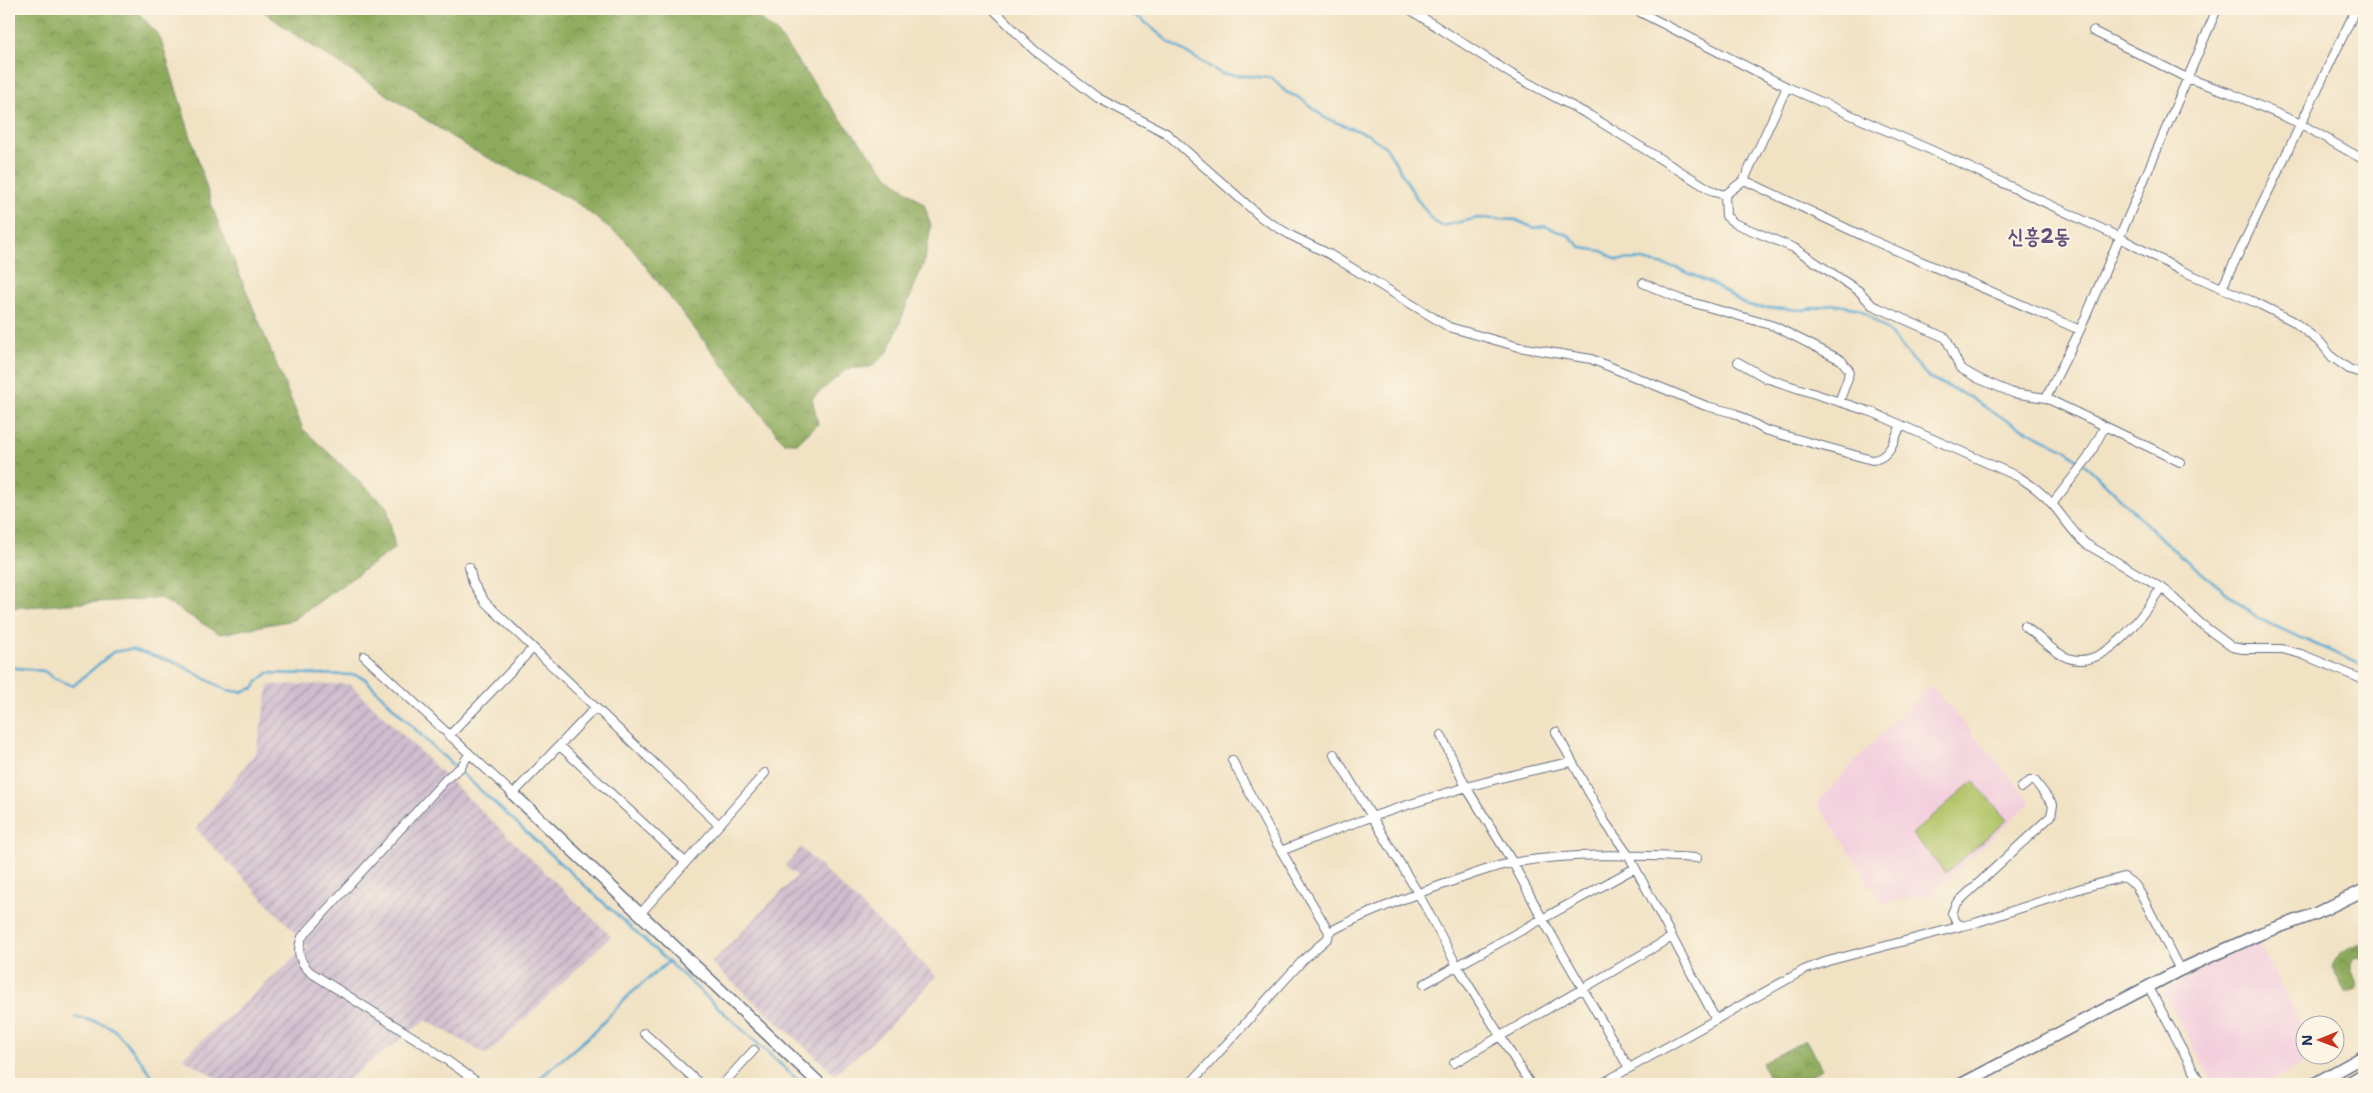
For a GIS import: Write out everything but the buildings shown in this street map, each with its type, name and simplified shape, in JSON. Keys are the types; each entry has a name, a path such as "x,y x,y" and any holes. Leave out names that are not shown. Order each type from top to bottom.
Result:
{"street":[{"path":"994,9 1034,50 1098,98 1166,133 1262,218 1292,236 1329,254 1448,327 1519,347 1591,359 1706,406 1734,414 1765,430 1872,460 1880,460 1887,455 1901,425"},
{"path":"1409,9 1513,75 1589,115 1714,192 1725,195"},
{"path":"1634,9 1787,87 1947,157 2119,237 2178,269 2293,321 2321,343 2332,357 2349,368 2364,374"},
{"path":"2046,398 2080,330 2217,9"},
{"path":"2222,288 2356,9"},
{"path":"2093,31 2187,78 2230,93 2301,124 2364,160"},
{"path":"1725,195 1744,180 1787,87"},
{"path":"1744,180 1857,233 2080,330"},
{"path":"1725,195 1726,216 1734,223 1794,248 1859,291 1872,304 1946,338 1960,368 1979,379 2013,393 2046,398 2180,462"},
{"path":"1643,283 1716,311 1774,326 1841,360 1848,370 1848,378 1839,402"},
{"path":"1738,362 1766,378 1874,413 2018,477 2035,487 2086,544 2161,588 2201,624 2232,647 2292,651 2364,680"},
{"path":"2052,504 2088,458 2105,426"},
{"path":"469,567 473,583 485,602 719,825"},
{"path":"2024,626 2067,657 2088,660 2106,652 2124,636 2161,588"},
{"path":"449,736 533,648"},
{"path":"364,656 820,1084"},
{"path":"512,794 595,708"},
{"path":"1556,732 1605,822 1629,856 1716,1020"},
{"path":"1441,735 1466,787 1513,863 1543,920 1629,1068"},
{"path":"560,746 685,862"},
{"path":"469,754 458,769 447,778 402,830 302,937 299,945 299,955 302,965 310,972 424,1044 480,1084"},
{"path":"1334,754 1418,893 1457,966 1530,1084"},
{"path":"1190,1084 1304,959 1328,938 1329,932 1281,851 1232,760"},
{"path":"1281,851 1373,816 1466,787 1571,762"},
{"path":"640,914 765,773"},
{"path":"1962,926 1956,922 1952,908 2051,816 2054,810 2050,798 2035,781 2030,781 2021,788"},
{"path":"1329,932 1357,918 1418,893 1513,863 1586,857 1697,858"},
{"path":"1424,984 1635,868"},
{"path":"1601,1084 1783,980 1804,970 1828,961 1920,939 2124,878 2135,885 2142,896 2180,970"},
{"path":"1962,1084 2180,970 2262,933 2315,914 2364,890"},
{"path":"1454,1063 1672,937"},
{"path":"2148,986 2202,1084"},
{"path":"644,1034 700,1084"},
{"path":"723,1084 754,1050"},
{"path":"2314,1084 2364,1056"},
{"path":"2347,1084 2364,1074"}],"shaded area":[{"path":"350,684 611,936 487,1055 426,1020 342,1084 227,1084 182,1058 308,946 196,829 256,752 269,685"},
{"path":"1931,685 2031,802 1930,895 1883,903 1817,803 1858,758"},
{"path":"801,848 936,976 884,1032 835,1074 711,963 797,876 785,866"},
{"path":"2257,940 2298,1016 2296,1016 2296,1066 2300,1066 2266,1084 2215,1084 2162,991"}],"green space":[{"path":"9,9 135,9 160,37 215,215 303,429 387,507 395,548 293,620 220,634 160,598 9,608"},
{"path":"260,9 748,9 777,33 836,113 888,176 924,204 931,226 925,260 888,352 871,367 847,369 812,398 818,424 798,443 784,443 625,240 574,201 469,148 291,32"},
{"path":"1973,781 2007,820 1946,873 1912,834"},
{"path":"2364,942 2364,956 2354,957 2351,965 2356,981 2356,990 2346,994 2332,967 2340,955"},
{"path":"1806,1040 1822,1069 1792,1084 1772,1084 1762,1063"}],"waterway":[{"path":"1122,9 1141,19 1169,42 1222,74 1272,78 1286,92 1300,98 1325,118 1369,135 1387,148 1415,196 1434,222 1442,226 1478,218 1516,220 1534,228 1544,226 1568,235 1582,248 1602,251 1618,260 1638,259 1677,268 1713,284 1741,302 1753,307 1804,310 1833,304 1860,309 1887,330 1928,377 1970,397 1998,416 2066,450 2090,469 2170,547 2259,619 2364,666"},
{"path":"9,667 44,671 54,678 73,686 113,652 131,649 177,663 226,690 240,692 254,688 258,681 268,673 355,675 364,678 432,746 802,1084"},
{"path":"533,1084 594,1032 628,996 668,962"},
{"path":"75,1017 102,1023 116,1031 158,1084"}],"district":[{"name":"신흥2동","path":"2039,236"}]}
